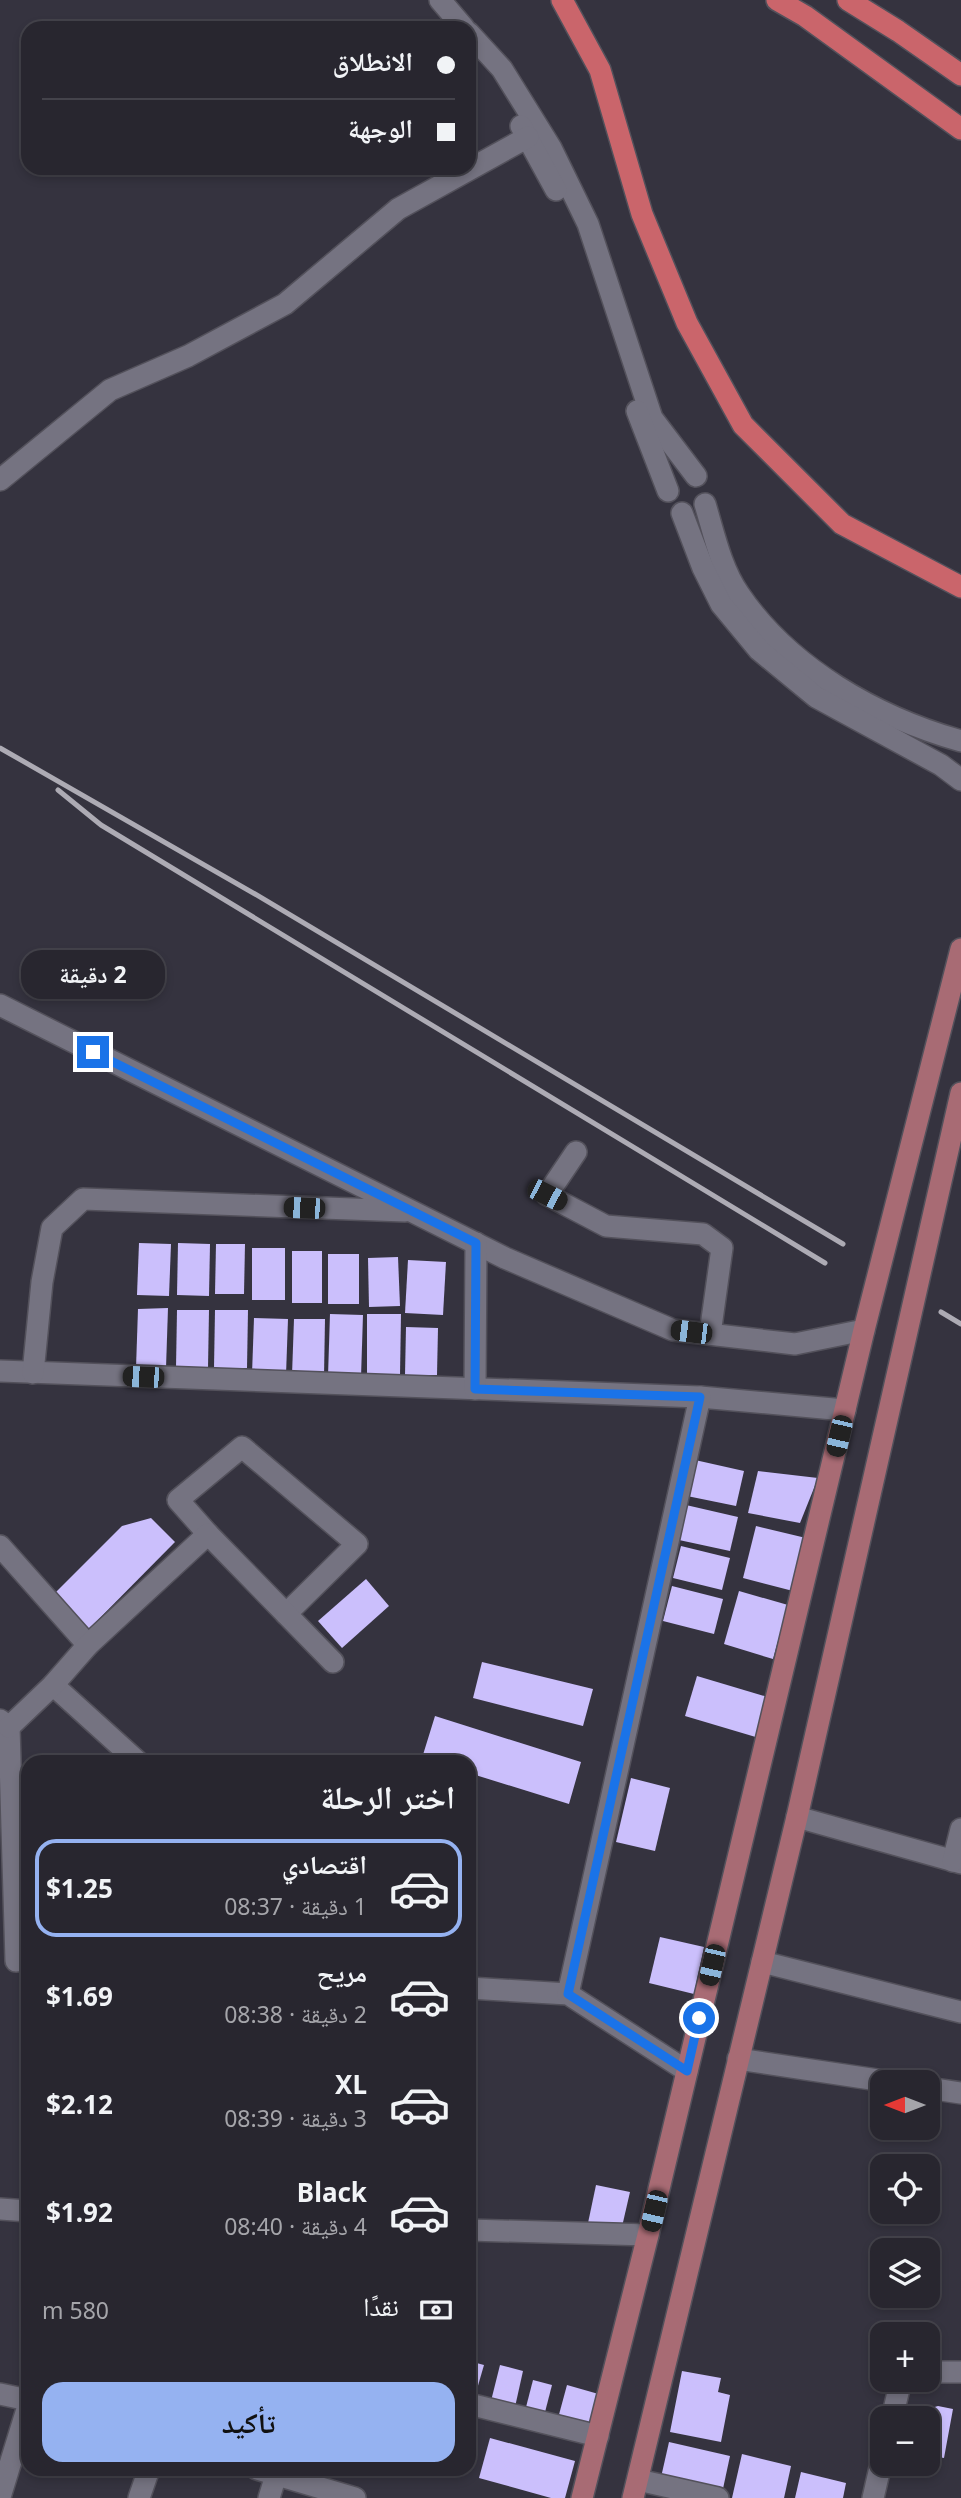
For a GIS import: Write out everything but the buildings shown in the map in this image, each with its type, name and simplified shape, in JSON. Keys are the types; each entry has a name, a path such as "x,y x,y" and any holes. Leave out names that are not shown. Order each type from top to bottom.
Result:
{"highway":[{"path":"562,0 600,70 642,214 687,323 743,425 842,524 961,587"},
{"path":"777,0 805,16 961,129"},
{"path":"848,0 961,75"}],"main road":[{"path":"582,2498 648,2235 864,1330 961,949"},
{"path":"635,2489 797,1816 961,1093"}],"street":[{"path":"440,0 458,21"},
{"path":"476,42 502,69 551,149 588,224 652,418 707,488 705,504 722,561 738,593 773,636 828,680 892,717 961,741"},
{"path":"476,47 568,212 627,387 668,491 669,501 682,513 692,514 705,504"},
{"path":"476,166 528,137"},
{"path":"0,480 110,390 188,356 285,304 398,209 459,175"},
{"path":"668,491 679,477 696,476"},
{"path":"682,513 720,604 759,650 816,697 941,765 961,780"},
{"path":"0,1005 476,1243 673,1330 795,1344 864,1330"},
{"path":"576,1152 547,1195 606,1226 703,1234 722,1248 710,1334"},
{"path":"33,1373 42,1282 52,1228 83,1199 414,1212"},
{"path":"475,1389 476,1243"},
{"path":"0,1371 700,1397 845,1410"},
{"path":"568,1994 700,1397"},
{"path":"286,1614 357,1544 242,1447 178,1500 208,1534 286,1614 333,1662"},
{"path":"15,1961 5,1723 53,1685 88,1645 208,1534"},
{"path":"0,1546 88,1645"},
{"path":"53,1685 130,1755"},
{"path":"797,1816 957,1862 961,1829"},
{"path":"762,1962 961,2012"},
{"path":"476,1988 568,1994 687,2071"},
{"path":"738,2059 870,2079"},
{"path":"940,2090 961,2093"},
{"path":"0,2209 21,2210"},
{"path":"476,2230 648,2235"},
{"path":"940,2372 961,2372"},
{"path":"0,2394 21,2398"},
{"path":"476,2406 598,2436"},
{"path":"0,2497 21,2429"},
{"path":"139,2498 147,2476"},
{"path":"266,2476 269,2498"},
{"path":"280,2476 355,2498"},
{"path":"873,2498 878,2476"},
{"path":"635,2489 718,2498"}],"railway":[{"path":"0,748 255,894 843,1244"},
{"path":"58,790 101,825 825,1263"},
{"path":"941,1312 961,1324"}],"route":[{"path":"93,1052 476,1243 475,1389 700,1397 568,1994 687,2071 699,2018"}]}
